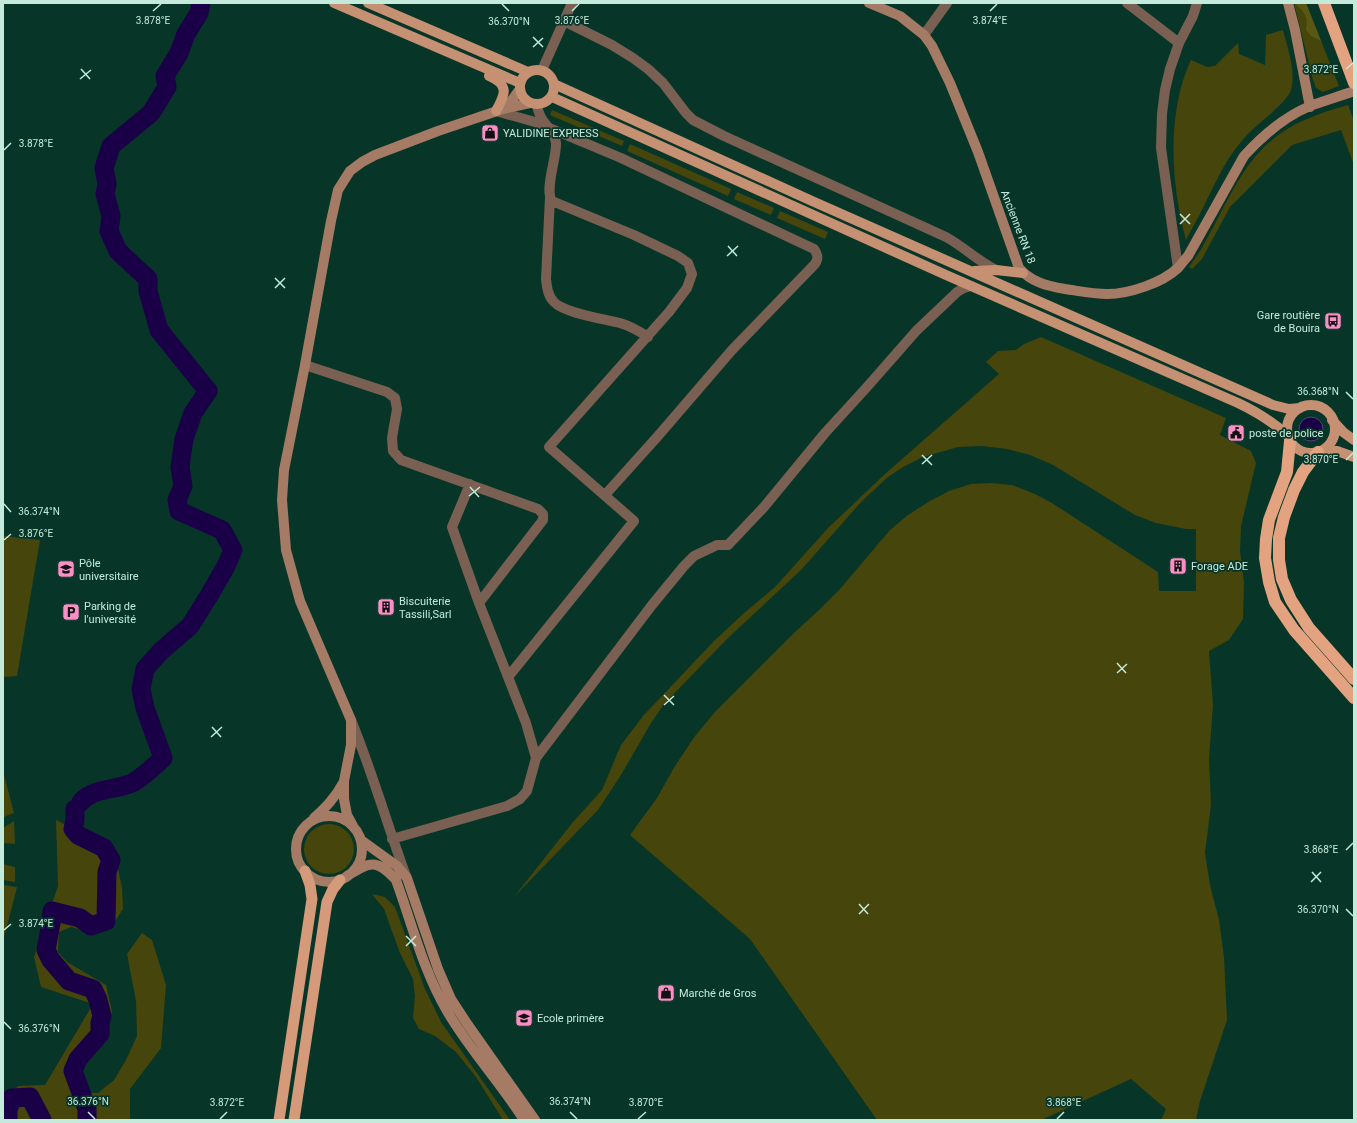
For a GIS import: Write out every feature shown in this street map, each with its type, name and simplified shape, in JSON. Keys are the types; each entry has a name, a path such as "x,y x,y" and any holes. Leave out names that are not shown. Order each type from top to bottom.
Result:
{"highway":[{"path":"1324,3 1354,83"},
{"path":"1289,439 1287,472 1269,520 1266,539 1265,558 1269,582 1275,602 1294,630 1354,698"},
{"path":"1318,452 1300,477 1284,517 1279,538 1280,569 1286,590 1303,620 1354,679"},
{"path":"279,1120 312,899 310,885 305,871"},
{"path":"294,1120 327,902 333,889 344,878"}],"main road":[{"path":"334,3 446,50 520,86 524,99 534,104"},
{"path":"368,3 528,72"},
{"name":"Ancienne RN 18","path":"869,3 900,16 924,34 932,46 950,83 978,152 1016,262 1023,273 1037,282 1054,287 1107,294 1122,293 1160,280 1178,268 1188,256 1244,156 1272,129 1287,119 1310,107 1354,91"},
{"path":"1288,3 1295,30 1310,107"},
{"path":"446,50 465,64 495,78 500,82 504,90 504,94 499,110"},
{"path":"353,826 348,815 344,799 344,781 351,745 351,720 300,601 286,550 282,500 284,470 305,365 330,221 338,190 350,171 362,162 375,155 438,131 499,110 546,102 554,93 554,84 550,76 542,70 528,72 524,75 512,100 499,110"},
{"path":"554,84 812,202 1273,405 1289,409 1310,406 1321,408 1343,432 1354,440"},
{"path":"552,97 946,275 1238,403 1268,419 1297,449 1307,453 1337,451 1354,457"},
{"path":"971,271 996,270 1023,273"},
{"path":"1289,439 1287,426 1289,420 1295,411 1300,408"},
{"path":"1318,452 1328,445 1333,436 1334,425 1332,420"},
{"path":"344,781 337,794 328,805 300,832 296,848 300,865 311,877 326,882 344,878 364,866 372,864 380,865 388,870 396,880 428,972 447,1011 524,1120"},
{"path":"305,826 313,819 323,816 334,816 344,819 358,832 362,848 361,857 356,868 344,878"},
{"path":"361,840 397,866 406,878 438,969 451,999 535,1120"}],"street":[{"path":"542,70 572,3"},
{"path":"924,34 947,3"},
{"path":"1127,3 1180,43"},
{"path":"1178,268 1161,148 1162,114 1165,90 1170,69 1193,16 1196,3"},
{"path":"564,21 612,45 648,70 663,83 693,120 724,136 946,237 984,264 996,270"},
{"path":"534,104 542,119 554,134 556,142 550,197 546,279 547,290 550,297 555,304 564,309 620,323 648,336"},
{"path":"499,110 548,127 620,158 814,249 818,257 817,262 732,350 605,495"},
{"path":"508,677 634,521 549,447 669,312 687,288 692,274 688,262 678,256 634,235 562,206 552,201 550,197"},
{"path":"946,275 954,286 951,298"},
{"path":"392,839 507,806 520,799 527,791 536,758 652,605 684,566 694,556 716,545 728,545 764,507 825,433 868,387 917,330 951,298 964,288 971,286"},
{"path":"305,365 387,392 395,398 396,409 392,438 393,451 401,460 538,509 543,514 543,520 479,603"},
{"path":"470,484 452,527 479,603 526,723 536,758"},
{"path":"351,720 361,744 406,878"}],"shaded area":[{"path":"1294,3 1306,3 1339,86 1323,92 1316,88"},
{"path":"1295,3 1306,3 1321,41 1311,36 1306,30 1306,17"},
{"path":"1283,30 1293,75 1289,95 1243,139 1236,148 1213,187 1186,240 1181,219 1174,173 1174,126 1183,81 1191,60 1207,67 1215,66 1238,43 1239,54 1265,65 1266,35"},
{"path":"1348,105 1354,121 1354,165 1341,130 1292,145 1230,207 1202,259 1192,269 1189,267 1202,247 1248,165 1260,151 1273,139 1295,124 1333,109"},
{"path":"552,110 624,141 622,146 550,115"},
{"path":"630,144 731,189 728,196 627,151"},
{"path":"737,192 774,208 771,215 734,199"},
{"path":"780,211 828,232 825,239 777,218"},
{"path":"1041,337 1226,418 1220,435 1251,451 1256,463 1241,526 1240,551 1244,583 1243,619 1229,640 1209,651 1213,705 1209,758 1211,805 1205,853 1210,885 1219,920 1224,957 1227,1020 1200,1101 1196,1120 1161,1120 1166,1109 1131,1079 1041,1120 877,1120 750,939 630,835 657,798 675,766 695,736 715,712 840,589 890,530 908,515 930,501 949,491 971,484 991,483 1012,485 1035,494 1052,503 1158,572 1159,591 1196,591 1196,529 1186,529 1156,523 1135,515 1053,465 1030,455 1007,449 982,446 958,447 923,457 903,467 888,477 862,501 801,570 728,638 664,704 598,810 514,897 573,822 602,790 621,745 643,716 714,641 775,587 828,528 885,474 999,374 986,362 998,351 1016,350 1024,344"},
{"path":"1311,417 1320,420 1323,429 1320,438 1311,441 1302,438 1299,429 1302,420"},
{"path":"3,536 40,540 17,676 4,677"},
{"path":"3,771 14,813 3,818"},
{"path":"56,820 110,845 117,865 122,887 123,909 111,927 91,933 71,927 59,932 58,952 67,962 106,985 112,1011 105,1040 78,1065 75,1081 85,1093 98,1093 114,1080 126,1060 137,1036 136,1001 127,954 142,933 152,940 166,985 161,1048 130,1089 130,1120 3,1120 6,1099 18,1086 45,1085 93,1004 41,987 34,957 58,886"},
{"path":"14,821 15,844 3,843 3,828"},
{"path":"329,824 343,828 350,835 354,849 350,863 343,870 329,874 315,870 308,863 304,849 308,835 315,828"},
{"path":"3,864 15,867 15,882 3,880"},
{"path":"4,885 17,887 3,941 3,889"},
{"path":"372,894 385,897 395,907 425,989 441,1022 510,1120 503,1120 476,1077 456,1052 435,1036 419,1029 413,1018 415,996 413,979 400,953 384,909"}],"waterway":[{"path":"81,802 92,794 132,783 163,758 145,708 141,689 145,669 161,651 190,626 226,566 233,550 222,530 179,511 177,500 183,486 180,467 184,439 193,413 208,391 159,330 148,291 148,279 118,251 109,231 111,216 105,194 107,184 104,168 111,146 151,113 167,87 165,76 179,53 186,34 199,13 201,3"},
{"path":"75,809 73,829 78,835 104,848 111,860 107,872 106,921 91,926 80,918 52,911 46,950 51,960 69,981 93,989 98,1000 102,1016 100,1023 100,1034 78,1059 73,1071 87,1109 87,1120"},
{"path":"8,1120 8,1110 12,1098 30,1097 42,1120"}],"place":[{"name":"YALIDINE EXPRESS","path":"490,133"},
{"name":"Gare routière de Bouira","path":"1333,321"},
{"name":"poste de police","path":"1236,433"},
{"name":"Forage ADE","path":"1178,566"},
{"name":"Pôle universitaire","path":"66,569"},
{"name":"Biscuiterie Tassili,Sarl","path":"386,607"},
{"name":"Parking de l'université","path":"71,612"},
{"name":"Marché de Gros","path":"666,993"},
{"name":"Ecole primère","path":"524,1018"}]}
